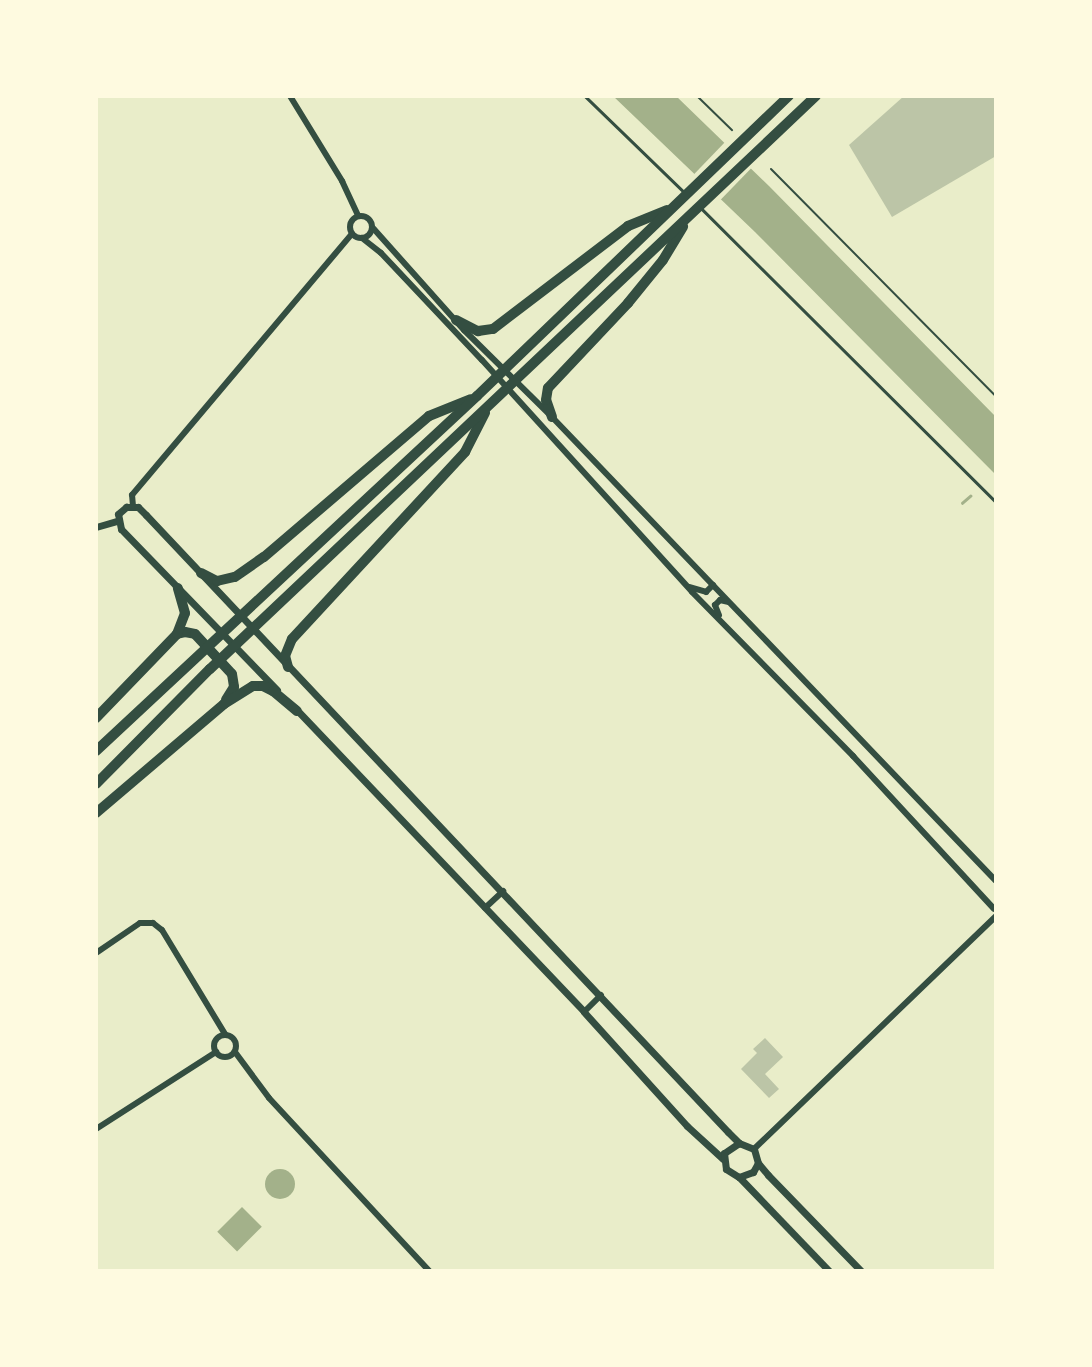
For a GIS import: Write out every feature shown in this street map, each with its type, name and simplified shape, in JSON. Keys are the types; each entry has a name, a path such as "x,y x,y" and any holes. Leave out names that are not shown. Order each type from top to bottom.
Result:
{"highway":[{"path":"96,751 516,359 789,96"},
{"path":"96,784 210,669 816,96"},
{"path":"456,320 478,331 493,329 628,226 670,209"},
{"path":"552,417 545,400 548,388 663,260 691,214"},
{"path":"201,573 217,580 235,577 264,557 429,416 480,393"},
{"path":"288,667 285,656 292,639 465,452 490,405"},
{"path":"96,718 177,634 186,613 178,588"},
{"path":"177,634 195,634 232,674 234,687 224,704"},
{"path":"96,813 224,704 254,685 263,686 298,711"}],"street":[{"path":"290,96 342,181 358,216"},
{"path":"358,216 369,218 373,228 456,320 996,881"},
{"path":"352,234 350,225 358,216"},
{"path":"362,239 369,235 373,228"},
{"path":"352,234 382,253 690,587 853,756 995,913"},
{"path":"352,234 132,495 133,506 201,573 739,1143 754,1149"},
{"path":"133,506 118,513 117,521 584,1012 687,1126 723,1159 729,1173 739,1177 829,1271"},
{"path":"96,527 117,521"},
{"path":"690,587 706,592 713,585"},
{"path":"722,621 715,605 720,600 730,603"},
{"path":"853,756 864,744"},
{"path":"485,908 503,891"},
{"path":"754,1149 995,913 996,899"},
{"path":"96,953 140,923 153,923 169,941 225,1034 235,1041 235,1052 269,1098 429,1271"},
{"path":"584,1012 601,995"},
{"path":"216,1052 215,1041 225,1034"},
{"path":"216,1052 225,1058 235,1052"},
{"path":"96,1129 216,1052"},
{"path":"723,1159 728,1148 739,1143"},
{"path":"754,1149 758,1163 861,1271"},
{"path":"739,1177 753,1172 758,1163"}],"lane":[{"path":"585,96 996,502"}],"path":[{"path":"697,96 732,130"},
{"path":"771,169 996,396"}],"shaded area":[{"path":"613,96 676,96 769,186 996,417 996,475 755,232"},
{"path":"280,1169 290,1174 295,1184 290,1194 280,1199 270,1194 265,1184 270,1174"},
{"path":"242,1207 262,1227 237,1252 217,1232"}],"pier":[{"path":"727,140 754,166 717,203 691,177"}],"building":[{"path":"904,96 996,96 996,156 892,217 849,145"},
{"path":"765,1038 783,1057 765,1074 779,1089 769,1098 741,1069 757,1053 753,1049"}],"waterway":[{"path":"962,503 970,496"}]}
